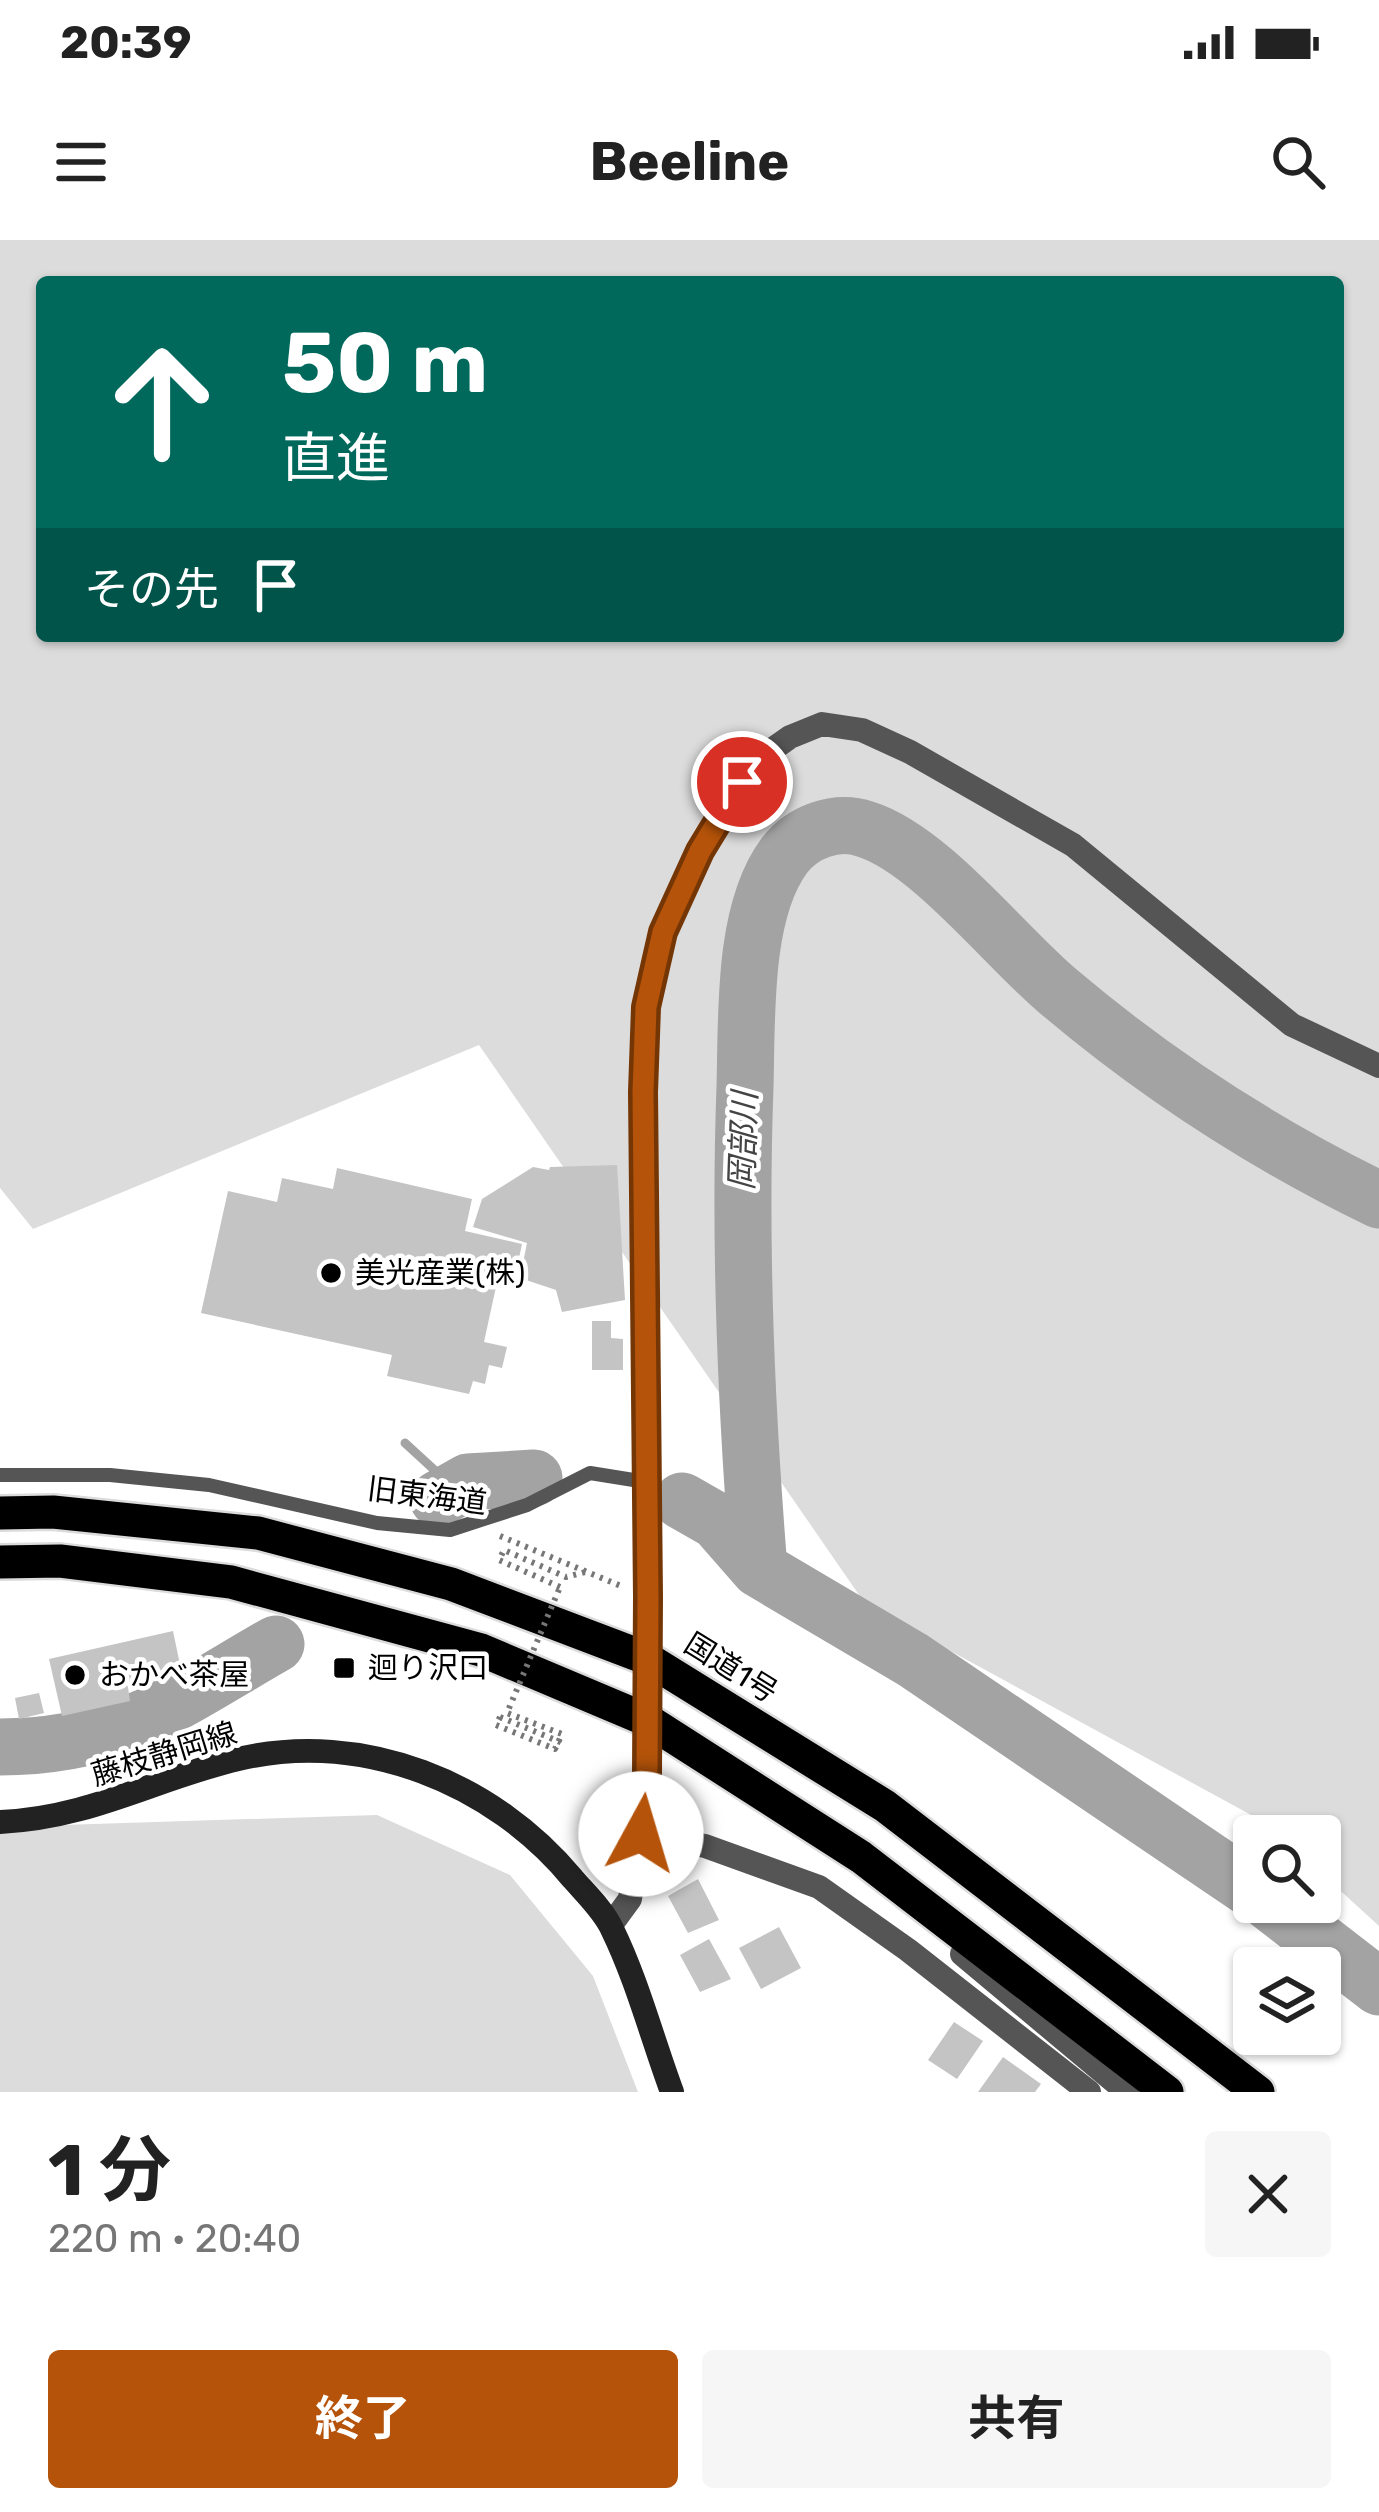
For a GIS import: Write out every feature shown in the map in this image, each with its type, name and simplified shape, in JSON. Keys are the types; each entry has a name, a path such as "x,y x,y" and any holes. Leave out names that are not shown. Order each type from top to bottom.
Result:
{"highway":[{"name":"国道1号","path":"0,1513 53,1512 258,1533 451,1584 646,1658 885,1806 1257,2091"},
{"path":"0,1562 60,1561 231,1582 482,1651 647,1720 861,1857 1167,2092"}],"main road":[{"name":"藤枝静岡線","path":"0,1822 60,1817 236,1760 277,1753 333,1753 420,1769 473,1792 513,1818 550,1852 611,1925 672,2092"}],"street":[{"path":"611,1925 630,1899 641,1834 647,1720 646,1007 663,932 700,851 756,761 790,737 822,724 862,730 985,791 1073,845 1292,1025 1379,1066"},
{"path":"641,1834 705,1846 819,1887 1089,2092"},
{"path":"861,1857 917,1916 1127,2092"}],"lane":[{"path":"475,1525 590,1473 646,1482"},
{"name":"旧東海道","path":"0,1475 110,1475 189,1483 377,1523 450,1530 475,1525"}],"path":[{"name":"旧東海道","path":"475,1525 648,1597"},
{"path":"565,1744 500,1718 496,1725 555,1749 562,1734 507,1714 560,1587 500,1560 504,1550 566,1576 587,1571"}],"shaded area":[{"path":"0,240 1379,240 1379,1926 1341,1891 1341,1815 1251,1815 866,1605 479,1045 33,1229 0,1188"},
{"path":"377,1815 510,1875 593,1976 638,2092 0,2092 0,1827"}],"building":[{"path":"617,1165 625,1300 562,1312 556,1290 520,1278 527,1243 473,1227 482,1199 533,1167"},
{"path":"337,1168 472,1199 465,1231 522,1244 515,1277 499,1273 484,1342 507,1347 502,1368 489,1365 485,1384 473,1381 469,1394 387,1376 392,1355 201,1313 228,1191 277,1202 282,1178 333,1189"},
{"path":"592,1321 611,1321 611,1338 623,1339 623,1370 592,1370"},
{"path":"173,1631 182,1674 128,1687 130,1701 62,1716 49,1659"},
{"path":"39,1693 44,1713 19,1719 15,1698"},
{"path":"698,1879 719,1920 688,1933 668,1896"},
{"path":"779,1927 801,1968 761,1989 739,1948"},
{"path":"709,1939 731,1979 700,1992 680,1955"},
{"path":"954,2022 983,2041 957,2079 928,2060"},
{"path":"1003,2057 1041,2084 1035,2092 978,2092"}],"waterway":[{"name":"岡部川","path":"759,1569 743,1268 747,999 754,936 770,880 784,856 810,834 854,826 890,840 941,878 1059,992 1134,1052 1294,1156 1379,1200"},
{"path":"405,1443 453,1487"},
{"path":"438,1499 468,1482 534,1478"},
{"name":"岡部川","path":"682,1501 717,1521 759,1569 913,1660 1233,1877"},
{"path":"0,1747 43,1745 115,1729 177,1702 276,1644"},
{"name":"岡部川","path":"1296,1923 1379,1987"}],"place":[{"name":"美光産業(株)","path":"331,1273"},
{"name":"迴り沢口","path":"344,1668"},
{"name":"おかべ茶屋","path":"75,1675"}],"route":[{"path":"641,1834 647,1774 646,1007 663,932 700,851 742,782"}]}
